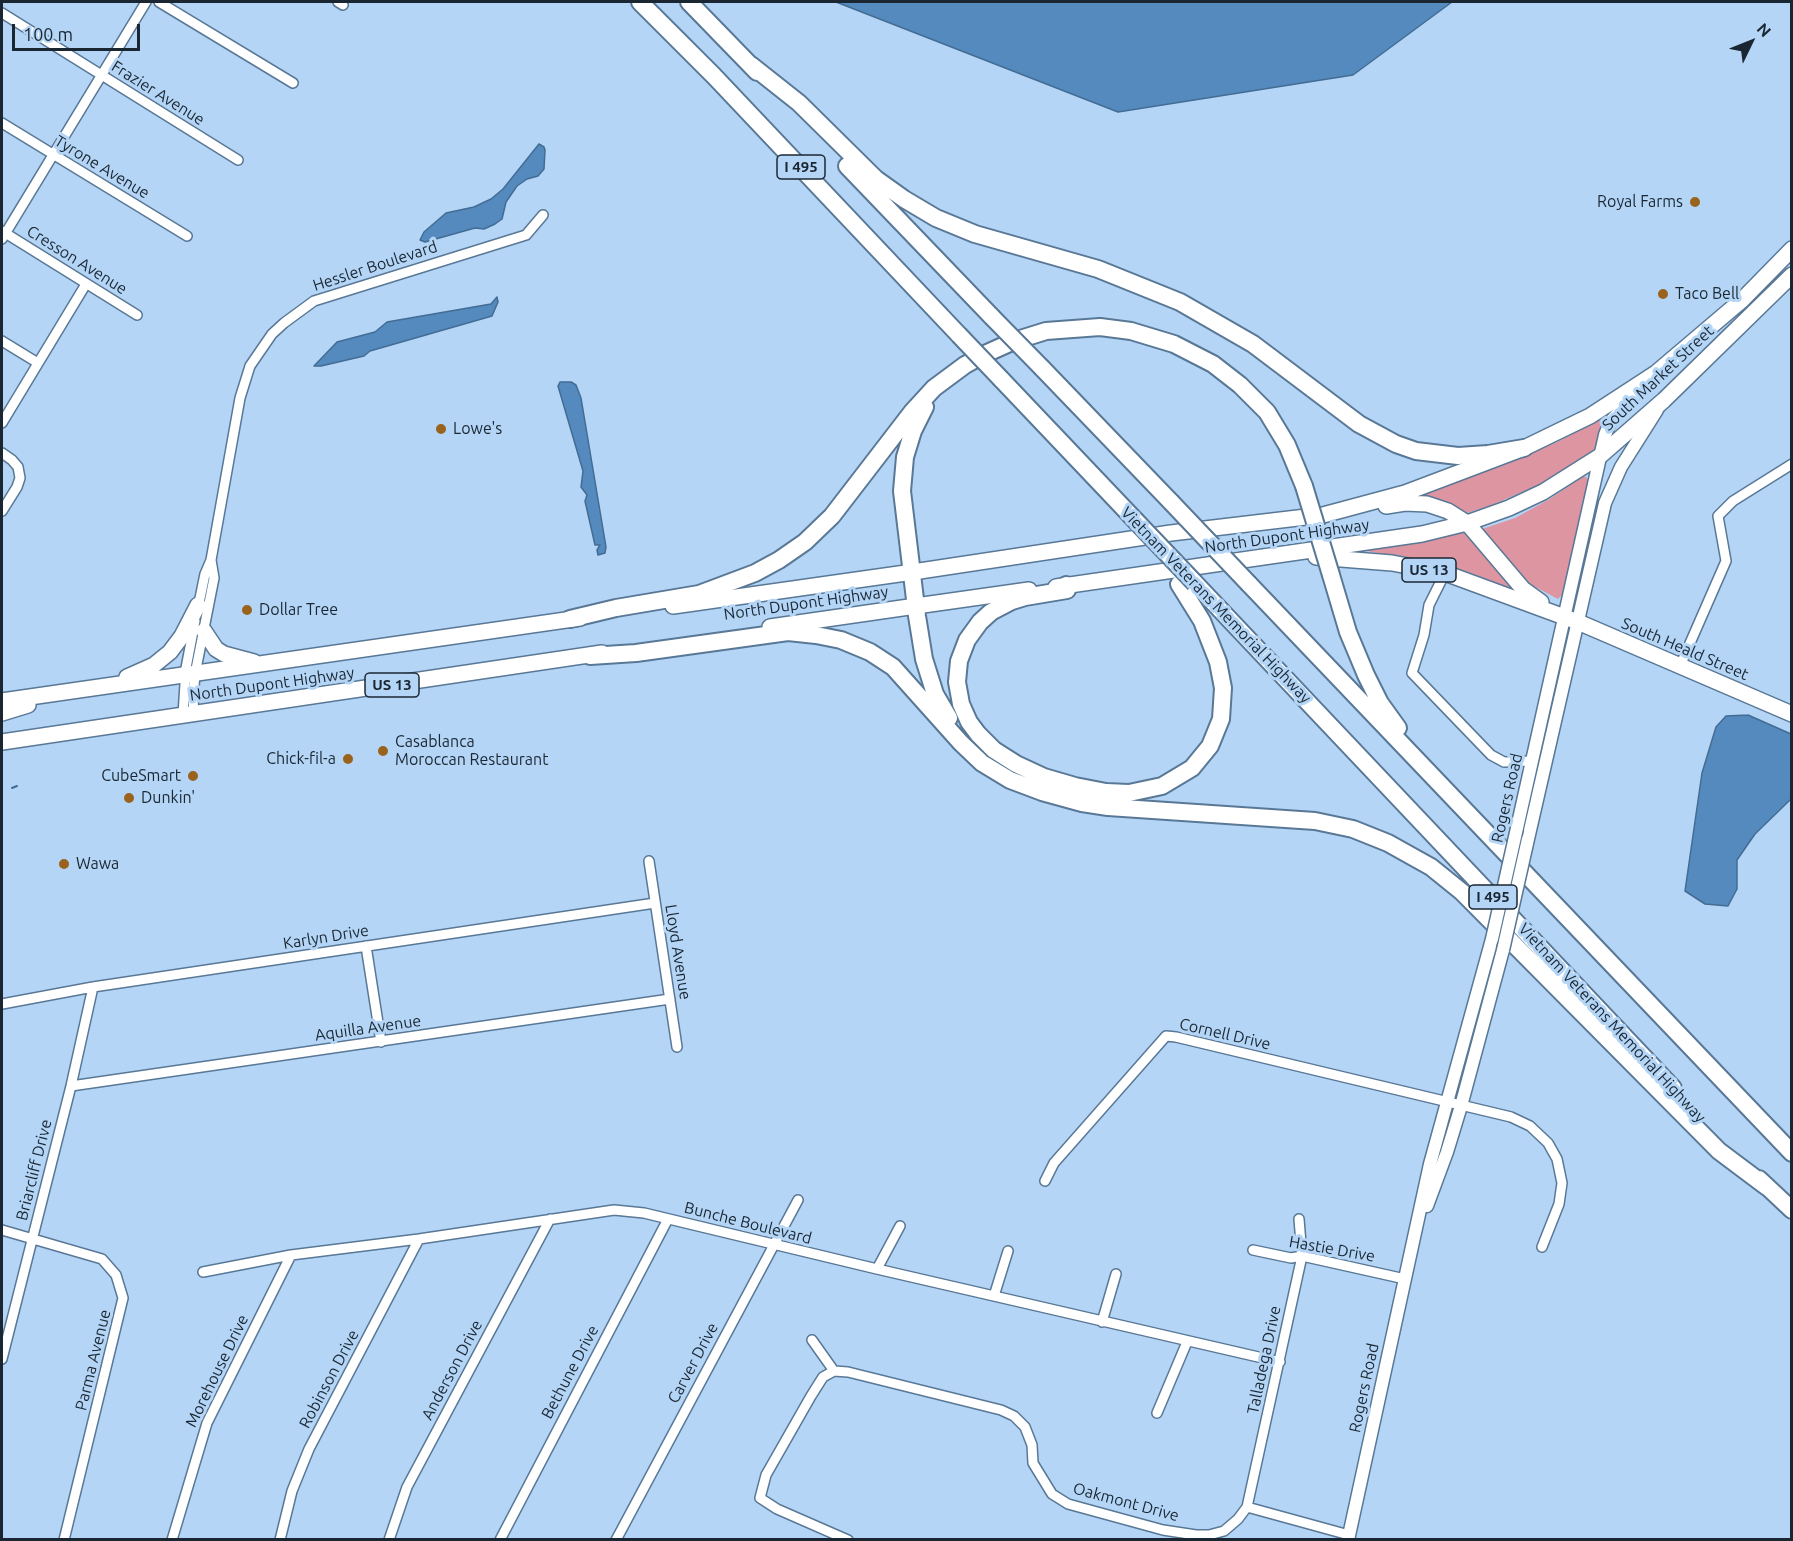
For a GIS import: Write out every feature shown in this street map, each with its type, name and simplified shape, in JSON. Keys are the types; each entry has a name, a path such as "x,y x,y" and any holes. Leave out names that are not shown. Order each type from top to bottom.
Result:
{"highway":[{"name":"Vietnam Veterans Memorial Highway","path":"640,2 714,76 1135,520 1187,584 1791,1210"},
{"name":"I 495","path":"689,2 1171,502 1410,755 1474,818 1791,1154"},
{"path":"751,65 799,103 876,179 904,200 936,218 975,234 1106,272 1180,302 1253,344 1359,424 1396,444 1416,451 1458,456 1524,448"},
{"path":"570,619 616,608 699,594 755,573 788,554 812,536 832,516 918,405 934,388 956,371 994,349 1046,331 1079,327 1131,331 1164,340 1213,364 1255,399 1283,436 1304,486 1354,647 1380,703 1395,725 1474,818"},
{"path":"956,371 923,411 913,431 905,457 902,491 916,606 926,667 943,710 958,731 980,754 1019,783"},
{"path":"1065,585 1067,590 1012,601 991,612 980,622 967,640 959,661 957,682 961,704 969,722 978,734 994,750 1016,764 1064,783 1096,790 1129,793 1162,786 1192,768 1210,746 1221,719 1223,688 1218,662 1187,584"},
{"path":"590,656 636,653 788,632 841,640 870,652 893,667 976,758 996,772 1019,783 1056,796 1108,807 1287,818 1327,823 1364,833 1409,853 1431,867 1468,897 1719,1151 1767,1187"}],"main road":[{"name":"South Market Street","path":"1524,448 1590,416 1656,374 1742,300 1791,249"},
{"name":"South Market Street","path":"1600,456 1664,400 1791,275"},
{"name":"North Dupont Highway","path":"2,701 913,572 1171,533 1323,515 1405,493 1524,448"},
{"name":"North Dupont Highway","path":"2,742 590,656 634,646 1287,555 1412,535 1467,523 1543,492 1600,456"},
{"name":"South Heald Street","path":"1323,515 1405,503 1427,504 1448,511 1467,523 1522,589 1571,620"},
{"name":"South Heald Street","path":"1287,555 1392,563 1445,573 1571,620 1791,714"},
{"path":"101,687 148,668 166,656 178,642 198,605"},
{"path":"204,630 216,649 224,654 263,664"},
{"path":"2,713 70,691"}],"street":[{"path":"3,234 146,2"},
{"path":"159,2 293,83"},
{"name":"Frazier Avenue","path":"2,13 238,160"},
{"name":"Tyrone Avenue","path":"2,123 187,236"},
{"name":"Hessler Boulevard","path":"189,715 190,674 198,605 205,574 211,560 240,398 250,366 272,334 314,301 526,235 543,215"},
{"name":"Cresson Avenue","path":"3,234 137,315"},
{"path":"2,423 86,284"},
{"path":"2,341 38,363"},
{"name":"Rogers Road","path":"1413,1244 1447,1152 1503,950 1528,839 1600,456 1610,422 1656,374"},
{"name":"Rogers Road","path":"1348,1537 1430,1164 1492,939 1532,761 1571,620 1605,503 1620,467 1664,400"},
{"path":"2,453 12,459 18,467 20,478 2,511"},
{"path":"1680,666 1726,561 1718,516 1733,501 1791,464"},
{"name":"Hessler Boulevard","path":"190,674 204,630 214,578 211,560"},
{"path":"1445,573 1429,605 1424,635 1412,673 1491,755 1504,762 1532,761"},
{"name":"Lloyd Avenue","path":"649,861 677,1047"},
{"name":"Karlyn Drive","path":"2,1004 93,987 655,903"},
{"path":"366,946 381,1042"},
{"name":"Briarcliff Drive","path":"2,1359 71,1086 93,987"},
{"name":"Aquilla Avenue","path":"71,1086 670,999"},
{"name":"Cornell Drive","path":"1045,1181 1054,1163 1166,1036 1176,1037 1512,1117 1530,1126 1548,1143 1557,1159 1562,1183 1559,1204 1542,1247"},
{"name":"Carver Drive","path":"616,1539 798,1200"},
{"name":"Bunche Boulevard","path":"203,1272 291,1255 420,1239 614,1210 644,1213 1280,1362"},
{"name":"Anderson Drive","path":"389,1539 407,1486 550,1219"},
{"name":"Bethune Drive","path":"500,1539 668,1219"},
{"name":"Talladega Drive","path":"1247,1507 1302,1256 1299,1219"},
{"path":"877,1269 900,1226"},
{"name":"Parma Avenue","path":"2,1230 102,1259 116,1275 123,1298 64,1539"},
{"name":"Robinson Drive","path":"280,1539 292,1491 309,1449 420,1239"},
{"name":"Hastie Drive","path":"1253,1250 1291,1258 1302,1256 1405,1279"},
{"path":"994,1296 1008,1251"},
{"name":"Morehouse Drive","path":"172,1539 207,1423 291,1255"},
{"path":"1102,1322 1116,1274"},
{"path":"812,1340 834,1371 823,1377 811,1395 766,1475 760,1498 777,1509 848,1539"},
{"path":"1156,1413 1187,1342"},
{"name":"Oakmont Drive","path":"834,1371 848,1372 1001,1410 1014,1416 1025,1427 1032,1445 1033,1462 1052,1494 1068,1504 1161,1535 1196,1535 1224,1531 1238,1519 1247,1507"},
{"path":"1247,1507 1348,1537"}],"shaded area":[{"path":"1604,418 1594,451 1543,483 1492,505 1464,514 1415,497 1417,493 1499,467 1555,443"},
{"path":"1584,476 1587,478 1588,485 1562,595 1558,599 1526,582 1482,529 1515,518"},
{"path":"1456,532 1467,534 1513,586 1510,590 1443,564 1360,550"}],"water":[{"path":"836,2 1452,2 1353,75 1118,112"},
{"path":"539,144 545,150 544,169 538,176 527,179 517,186 506,202 502,219 484,229 475,228 425,242 420,240 424,232 446,213 474,207 491,199 503,189"},
{"path":"497,297 498,302 492,316 370,351 364,356 314,366 337,342 375,332 387,322 491,304"},
{"path":"560,382 571,382 576,385 581,398 606,547 605,553 598,555 597,550 600,545 595,545 585,501 587,495 581,487 583,471 558,386"},
{"path":"1748,715 1791,734 1791,799 1755,834 1737,860 1737,889 1728,906 1705,904 1685,891 1702,773 1716,727 1726,716"}],"waterway":[{"path":"12,788 17,786"}],"place":[{"name":"Royal Farms","path":"1695,202"},
{"name":"Taco Bell","path":"1663,294"},
{"name":"Lowe's","path":"441,429"},
{"name":"Dollar Tree","path":"247,610"},
{"name":"Casablanca Moroccan Restaurant","path":"383,751"},
{"name":"Chick-fil-a","path":"348,759"},
{"name":"CubeSmart","path":"193,776"},
{"name":"Dunkin'","path":"129,798"},
{"name":"Wawa","path":"64,864"}]}
